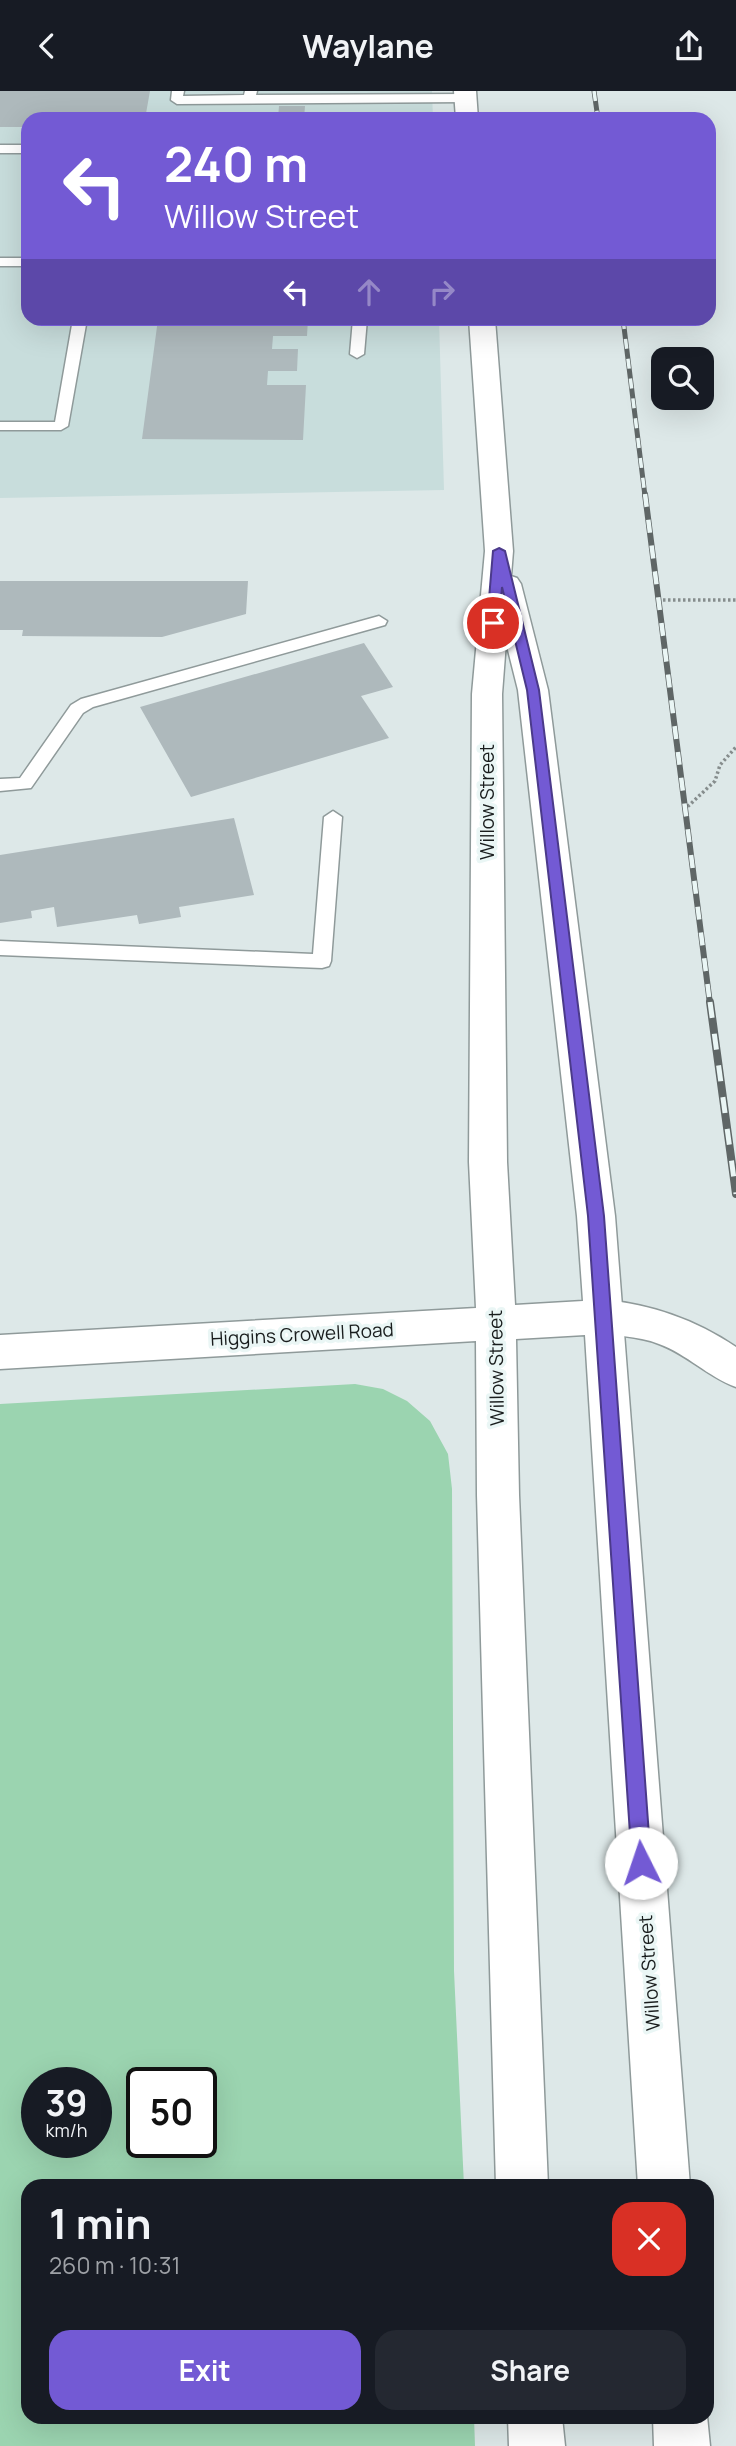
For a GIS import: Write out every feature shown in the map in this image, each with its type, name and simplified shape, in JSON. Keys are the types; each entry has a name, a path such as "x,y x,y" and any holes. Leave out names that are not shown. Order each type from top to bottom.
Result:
{"main road":[{"name":"Willow Street","path":"483,326 499,551 487,694 488,1162 496,1322 498,1495 522,2179"},
{"name":"Willow Street","path":"499,551 533,690 577,1039 596,1216 664,2179"},
{"name":"Higgins Crowell Road","path":"0,1352 603,1317 648,1322 676,1332 704,1346 736,1370"},
{"path":"536,2424 537,2446"},
{"path":"680,2424 682,2446"}],"lane":[{"path":"177,100 251,95 466,102"},
{"path":"0,149 21,149"},
{"path":"0,262 21,262"},
{"path":"0,426 61,426 79,326"},
{"path":"357,354 359,326"},
{"path":"0,785 26,784 77,709 87,703 379,621"},
{"path":"0,948 322,961 333,817"}],"path":[{"path":"658,600 736,600"},
{"path":"684,810 715,781 720,765 736,747"}],"shaded area":[{"path":"0,91 432,91 433,112 21,112 21,326 439,326 444,490 0,498"}],"green space":[{"path":"355,1384 383,1389 407,1401 430,1421 448,1454 452,1489 454,1971 464,2179 21,2179 21,2424 474,2424 475,2446 0,2446 0,1404"}],"building":[{"path":"0,91 150,91 146,112 21,112 21,127 0,127"},
{"path":"279,106 305,106 305,112 278,112"},
{"path":"157,326 308,326 307,336 273,336 272,349 298,349 297,371 268,371 267,385 306,385 303,440 142,439"},
{"path":"0,581 248,581 246,614 162,637 22,636 23,630 0,630"},
{"path":"364,643 393,687 361,696 389,738 191,797 140,707"},
{"path":"234,818 254,895 179,907 181,917 139,924 137,915 57,927 54,907 31,911 32,918 0,923 0,855"}],"railway":[{"path":"594,91 597,112"},
{"path":"624,326 645,496"},
{"path":"645,494 710,1004"},
{"path":"710,1002 736,1194"}],"route":[{"path":"493,623 499,551 533,690 596,1216 641,1863"}]}
